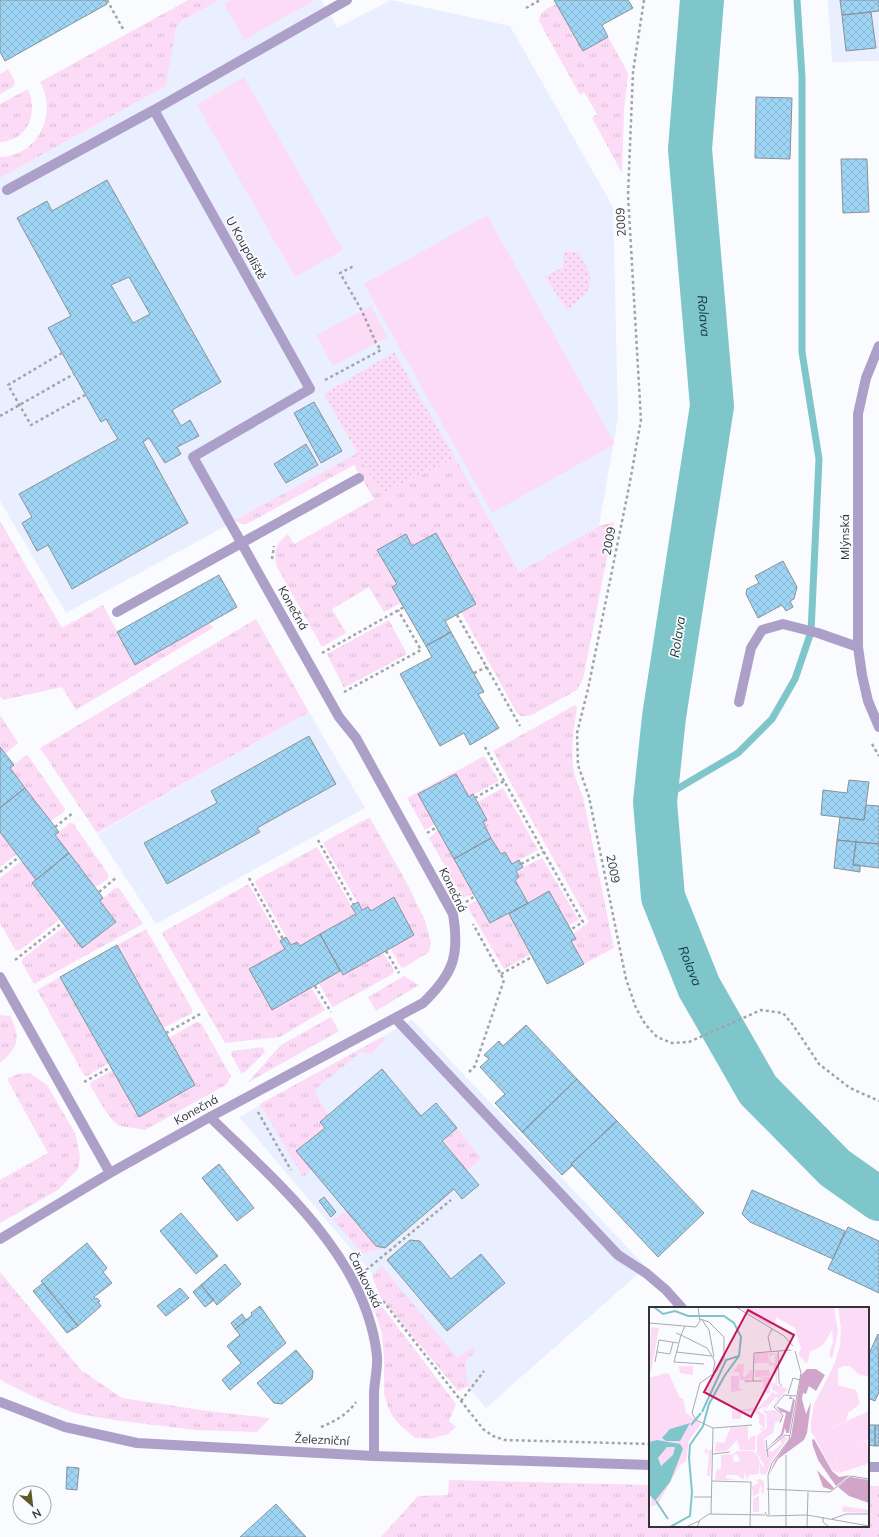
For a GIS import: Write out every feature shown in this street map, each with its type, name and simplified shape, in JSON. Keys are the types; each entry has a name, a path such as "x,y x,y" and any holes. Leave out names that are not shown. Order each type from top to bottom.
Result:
{"street":[{"path":"6,190 154,110 347,0"},
{"name":"U Koupaliště","path":"154,110 310,389"},
{"name":"Mlýnská","path":"879,346 866,378 858,414 858,647 868,702 879,727"},
{"path":"242,544 229,524 193,457 310,389"},
{"path":"117,612 360,478"},
{"name":"Konečná","path":"0,1239 110,1173 210,1117 396,1019 423,1003 440,987 454,958 457,934 453,914 356,738 339,718 242,544"},
{"path":"739,702 751,648 762,630 783,624 818,633 858,647"},
{"path":"0,978 110,1173"},
{"path":"396,1019 618,1255 646,1273 666,1290 681,1307"},
{"name":"Čankovská","path":"210,1117 299,1205 342,1260 365,1306 372,1328 377,1357 374,1394 374,1456"},
{"name":"Železniční","path":"0,1402 65,1427 137,1443 374,1456 649,1465"}],"path":[{"path":"107,0 123,28"},
{"path":"526,8 540,0"},
{"name":"2009","path":"644,0 633,72 628,195 641,420 629,487 577,733 578,765 589,798 626,979 636,1008 645,1024 657,1037 672,1043 689,1042 761,1010 783,1013 794,1025 819,1064 850,1088 879,1101"},
{"path":"310,389 381,350 376,343 362,311 340,273 354,266"},
{"path":"62,353 8,385 31,424 85,395"},
{"path":"0,416 74,374"},
{"path":"322,653 404,607"},
{"path":"344,693 421,650 398,610"},
{"path":"457,615 520,726"},
{"path":"474,673 487,667"},
{"path":"485,747 583,922 570,930"},
{"path":"475,798 504,781"},
{"path":"55,827 73,812"},
{"path":"424,835 437,827"},
{"path":"318,840 354,904"},
{"path":"521,864 544,852"},
{"path":"0,872 19,857"},
{"path":"99,892 117,878"},
{"path":"249,878 283,939"},
{"path":"462,905 475,896"},
{"path":"15,960 62,923"},
{"path":"386,951 399,973"},
{"path":"501,974 532,957"},
{"path":"315,986 331,1012"},
{"path":"166,1033 202,1013"},
{"path":"84,1082 111,1067"},
{"path":"249,1096 295,1176"},
{"path":"362,1273 451,1200"},
{"path":"380,1298 483,1429 493,1436 505,1440 649,1444"},
{"path":"461,1401 484,1371"},
{"path":"321,1427 337,1420 350,1410 358,1400"}],"shaded area":[{"path":"220,0 321,0 337,28 391,0 510,26 613,207 618,417 599,526 519,572 455,458 381,494 358,454 66,613 0,501 0,178 166,86 176,28 182,21"},
{"path":"828,0 879,0 879,61 832,62"},
{"path":"309,712 365,808 156,924 97,834"},
{"path":"412,1020 646,1267 486,1408 239,1117"}],"green space":[{"path":"188,0 220,0 182,21 176,28 166,86 0,178 0,157 13,155 25,149 34,141 41,131 45,120 47,107 45,94 40,82"},
{"path":"231,0 315,0 244,40 224,4"},
{"path":"556,4 583,51 608,37 628,73 624,110 622,173 592,118 597,114 584,92 580,95 539,21 539,18 543,12"},
{"path":"8,69 15,82 14,86 0,94 0,74"},
{"path":"244,77 343,250 295,277 197,105"},
{"path":"28,89 32,107 29,124 18,136 10,140 0,142 0,104"},
{"path":"487,215 615,444 492,513 364,284"},
{"path":"567,251 579,253 590,274 589,291 567,310 545,277 563,267 563,254"},
{"path":"371,306 387,337 333,366 316,335"},
{"path":"394,352 455,458 381,494 324,394"},
{"path":"358,453 381,494 455,458 519,572 599,526 614,522 583,679 577,690 530,716 521,716 517,713 461,612 476,604 436,533 412,546 406,534 377,550 397,584 392,587 401,603 384,612 369,587 332,609 346,633 322,647 277,567 275,552 280,542 288,534 294,544 374,499 354,465 247,524 241,524 235,520"},
{"path":"0,521 62,628 103,605 135,665 209,623 213,628 76,710 62,687 3,700 0,696"},
{"path":"256,619 309,712 97,833 40,748"},
{"path":"389,620 407,654 344,688 327,654"},
{"path":"575,705 577,707 573,742 573,767 583,797 614,948 584,964 571,941 576,939 573,934 589,922 493,751"},
{"path":"0,715 18,743 5,754 0,747"},
{"path":"26,755 29,757 65,809 63,813 50,821 10,768"},
{"path":"484,756 499,781 469,797 456,774 419,794 435,824 425,830 407,798"},
{"path":"503,788 538,850 512,864 505,852 501,854 483,822 487,819 477,802"},
{"path":"370,818 409,887 425,921 431,942 429,952 403,968 400,966 390,948 414,935 394,898 371,911 368,907 362,910 324,845 324,842"},
{"path":"70,823 73,823 108,874 108,879 95,887 55,835"},
{"path":"438,830 474,894 463,898 429,838"},
{"path":"0,832 17,854 0,867"},
{"path":"317,847 356,914 300,946 297,942 291,945 255,883 256,880"},
{"path":"542,858 579,920 568,926 549,891 528,903 515,880 519,877 516,871"},
{"path":"22,861 36,880 32,884 59,920 20,950 16,951 0,923 0,878"},
{"path":"249,885 285,949 249,969 272,1010 311,987 325,1010 280,1037 225,1043 162,934 163,932"},
{"path":"115,888 119,888 143,924 34,984 22,963 22,959 65,926 82,948 116,923 100,901"},
{"path":"477,900 490,923 509,914 531,954 504,969 467,906"},
{"path":"146,929 192,1009 192,1013 163,1028 117,945"},
{"path":"383,953 394,970 393,974 333,1007 319,983 340,971 343,975"},
{"path":"404,976 419,985 376,1011 368,997"},
{"path":"60,977 109,1063 87,1076 84,1075 37,990"},
{"path":"0,1015 10,1016 14,1024 17,1037 11,1052 0,1063"},
{"path":"331,1017 339,1031 247,1083 281,1045"},
{"path":"196,1022 201,1023 231,1076 227,1084 145,1130 120,1126 114,1122 106,1112 90,1085 91,1082 113,1070 139,1117 195,1086 169,1038"},
{"path":"382,1037 385,1040 371,1054 361,1052 314,1090 328,1115 320,1122 325,1128 297,1151 312,1169 303,1177 260,1104"},
{"path":"263,1047 265,1052 245,1072 241,1073 231,1054 232,1051"},
{"path":"30,1073 47,1085 75,1133 80,1157 78,1169 58,1190 0,1223 0,1180 48,1153 7,1079 18,1074"},
{"path":"457,1128 481,1158 467,1171 442,1141"},
{"path":"346,1211 376,1246 385,1248 362,1253 333,1219"},
{"path":"382,1266 457,1357 473,1347 476,1350 466,1361 466,1374 469,1386 458,1391 381,1298 372,1276"},
{"path":"0,1272 81,1370 122,1398 208,1411 270,1418 257,1432 195,1430 114,1420 74,1413 36,1398 4,1382 0,1379"},
{"path":"378,1301 456,1404 449,1421 456,1427 448,1434 431,1439 415,1438 393,1417 384,1393 382,1333 372,1303"},
{"path":"449,1480 649,1485 649,1527 869,1527 869,1486 879,1486 879,1537 381,1537 418,1496 448,1495"}],"building":[{"path":"0,0 105,0 107,4 5,61 0,52"},
{"path":"554,0 628,0 633,8 602,25 608,37 583,51"},
{"path":"840,0 879,0 879,11 842,15"},
{"path":"871,12 876,48 846,51 842,15"},
{"path":"756,97 792,98 790,159 755,158"},
{"path":"841,159 867,159 869,212 843,213"},
{"path":"107,180 221,382 172,410 181,426 190,420 199,436 177,447 181,454 165,463 149,438 143,442 188,523 72,589 48,545 37,551 22,523 32,517 19,494 118,439 106,419 101,422 48,328 71,316 17,218 47,201 52,211","holes":["129,277 150,314 133,323 111,285"]},
{"path":"314,402 342,451 321,463 294,413"},
{"path":"306,444 318,465 286,483 274,464"},
{"path":"436,533 476,604 445,621 451,632 426,646 392,587 397,584 377,550 406,534 412,546"},
{"path":"783,561 797,587 794,599 790,601 793,607 786,611 782,605 758,618 746,594 747,589 759,583 755,576"},
{"path":"219,575 237,607 135,665 117,632"},
{"path":"451,632 484,692 478,694 499,728 470,745 464,733 440,746 400,674 432,657 426,646"},
{"path":"309,736 336,784 257,828 260,832 167,884 144,843 217,803 211,791"},
{"path":"0,747 14,765 10,768 25,788 0,808"},
{"path":"456,774 469,797 473,794 487,820 483,822 491,838 454,859 418,794"},
{"path":"849,780 869,782 864,820 821,815 823,790 847,793"},
{"path":"25,788 59,832 55,835 69,853 36,880 0,832 0,808"},
{"path":"866,805 879,806 879,844 837,840 840,817 864,820"},
{"path":"491,838 501,854 505,852 512,864 519,860 523,867 516,871 519,877 515,880 528,903 490,923 454,859"},
{"path":"837,840 856,842 853,865 860,865 860,872 834,868"},
{"path":"856,842 879,844 879,868 853,865"},
{"path":"69,853 103,898 100,901 116,922 82,948 32,883"},
{"path":"549,891 576,939 571,941 584,964 547,984 509,914"},
{"path":"394,897 414,935 343,975 320,934 356,914 351,906 358,902 362,910 368,907 371,911"},
{"path":"320,934 340,971 272,1010 249,969 285,949 280,941 286,937 291,945 297,942 300,946"},
{"path":"117,945 195,1085 139,1117 60,977"},
{"path":"526,1025 577,1079 522,1132 495,1103 505,1094 480,1067 489,1059 484,1055 499,1041 503,1046"},
{"path":"382,1069 421,1116 436,1103 457,1128 442,1141 479,1185 462,1199 454,1189 385,1248 376,1246 296,1151 325,1128 320,1122"},
{"path":"577,1079 617,1121 571,1164 572,1166 562,1175 522,1132"},
{"path":"617,1121 704,1213 658,1257 571,1164"},
{"path":"219,1164 254,1208 237,1221 202,1178"},
{"path":"752,1190 845,1231 833,1259 750,1222 742,1214"},
{"path":"324,1197 336,1212 331,1217 319,1201"},
{"path":"181,1213 218,1256 196,1274 160,1231"},
{"path":"848,1227 879,1241 879,1293 828,1269"},
{"path":"410,1240 420,1241 451,1279 481,1254 505,1283 447,1331 387,1260"},
{"path":"87,1243 107,1268 103,1272 112,1283 94,1297 100,1301 98,1302 101,1306 78,1326 41,1281"},
{"path":"225,1264 241,1284 217,1305 201,1285"},
{"path":"43,1283 78,1326 67,1333 33,1291"},
{"path":"201,1285 214,1300 205,1307 193,1292"},
{"path":"180,1288 189,1298 166,1316 157,1306"},
{"path":"260,1306 286,1343 230,1390 222,1380 241,1363 227,1346 240,1335 235,1329 252,1315 251,1313"},
{"path":"242,1314 246,1320 235,1329 231,1323"},
{"path":"878,1334 879,1392 875,1401 869,1398 869,1354"},
{"path":"296,1350 313,1371 312,1379 282,1404 274,1403 257,1383"},
{"path":"869,1425 875,1425 875,1446 869,1445"},
{"path":"875,1425 879,1425 879,1446 875,1446"},
{"path":"67,1467 79,1468 77,1490 66,1489"},
{"path":"276,1504 306,1537 240,1537"}],"waterway":[{"name":"Rolava","path":"702,0 690,149 712,406 664,717 655,802 663,897 699,987 758,1090 835,1168 879,1199"},
{"path":"655,802 738,753 772,719 795,679 811,632 819,459 802,352 802,77 797,0"}]}
